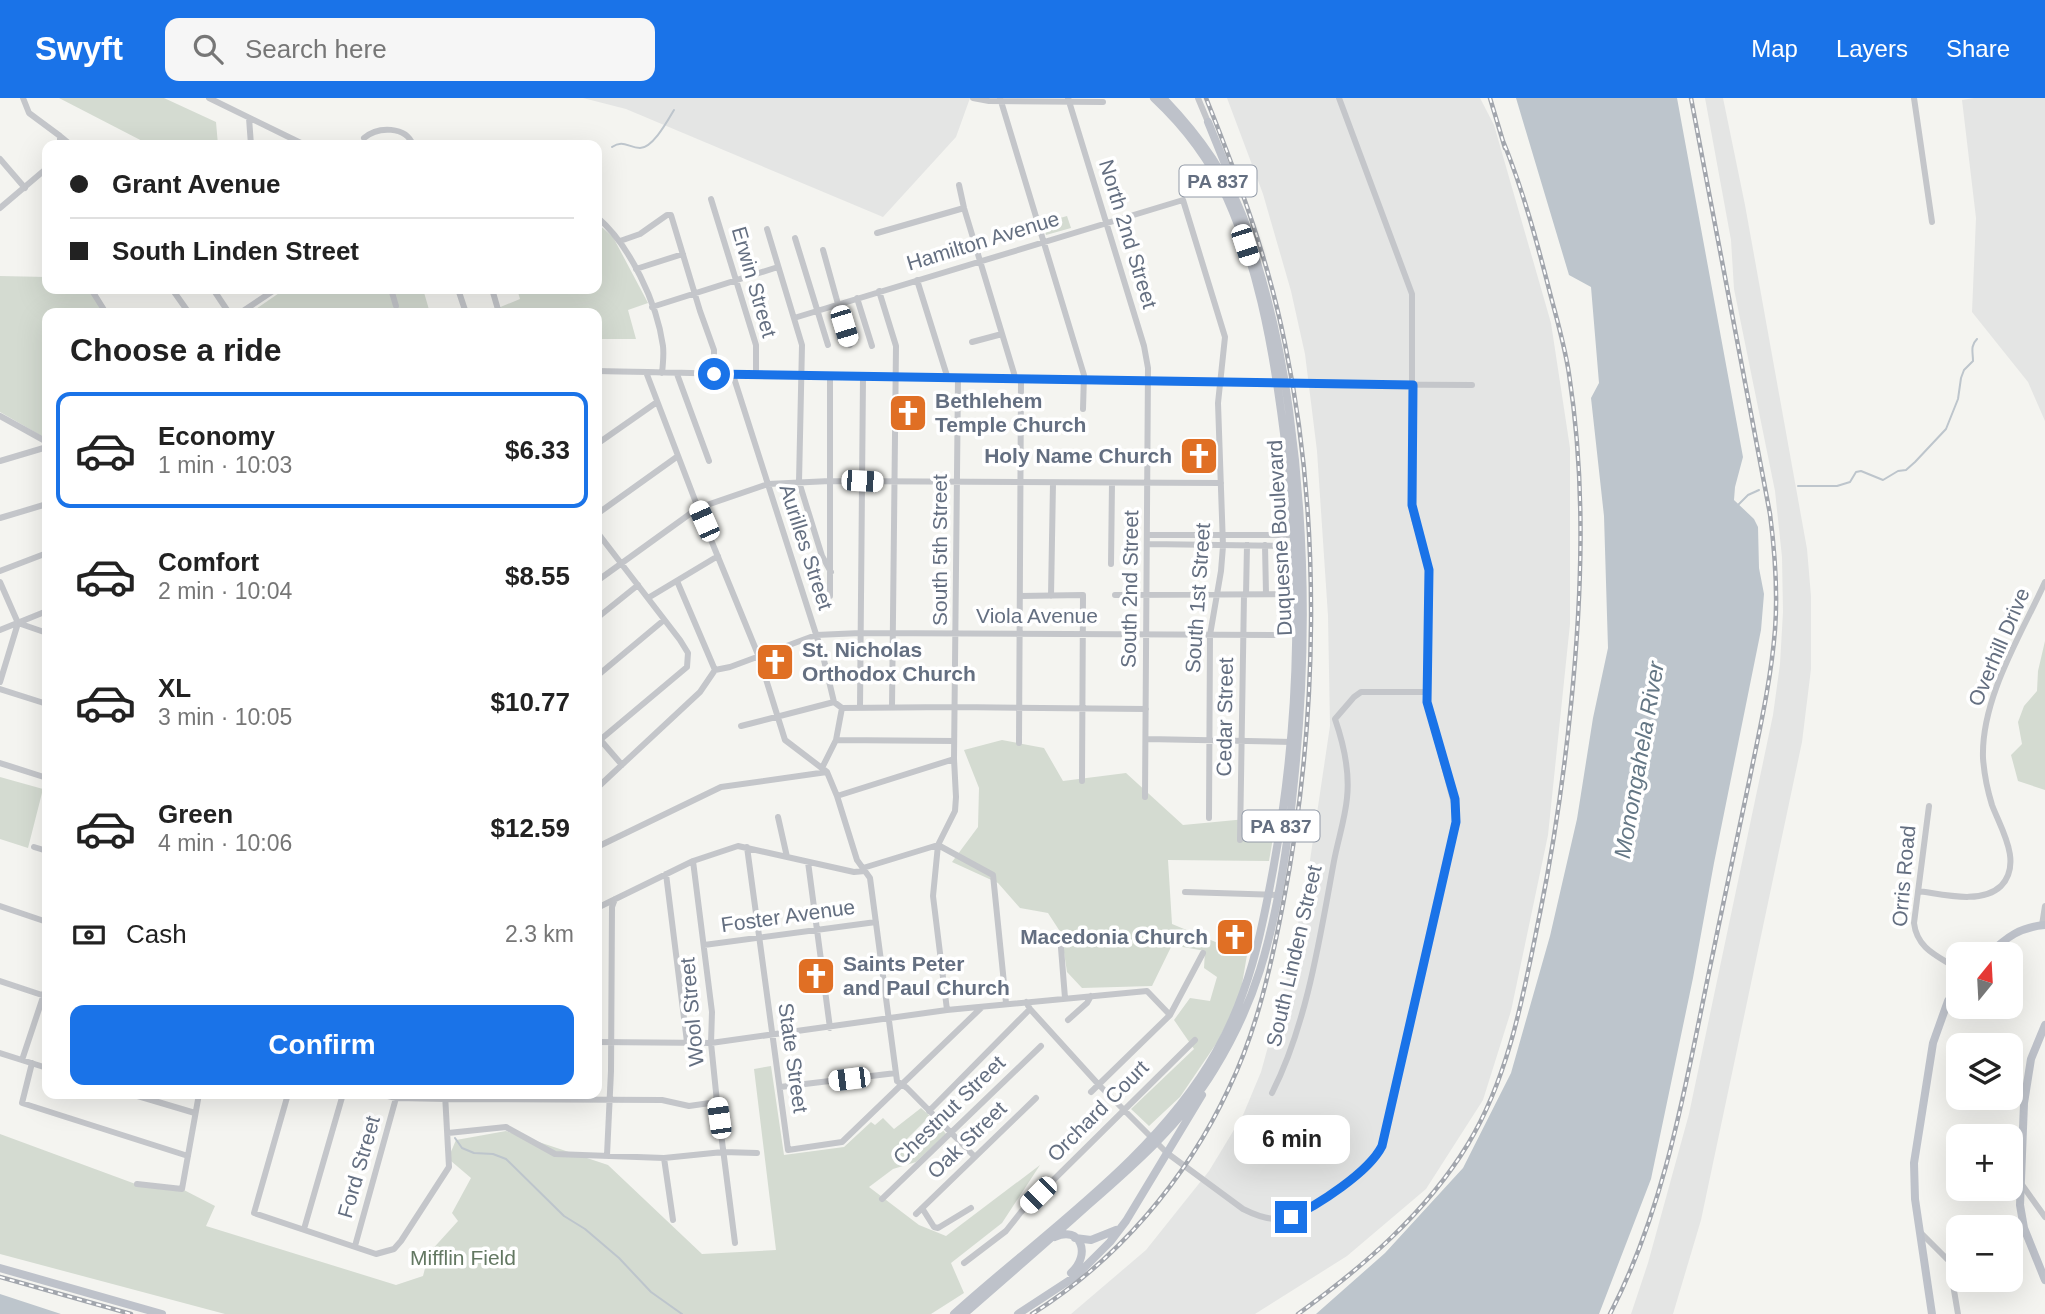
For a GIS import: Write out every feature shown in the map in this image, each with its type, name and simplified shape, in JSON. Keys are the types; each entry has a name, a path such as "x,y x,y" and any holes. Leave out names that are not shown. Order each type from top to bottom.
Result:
{"main road":[{"name":"Duquesne Boulevard","path":"1154,98 1192,134 1220,184 1240,231 1282,382"},
{"name":"Duquesne Boulevard","path":"1163,98 1222,174 1245,221 1268,299 1295,448 1298,535"},
{"path":"1192,134 1203,129 1208,122"},
{"path":"1208,122 1245,221 1240,231"},
{"name":"PA 837","path":"964,1310 1154,1140 1193,1090 1231,1025 1251,974 1273,894 1296,688 1298,535"},
{"name":"Duquesne Boulevard","path":"1233,1035 1262,963 1273,894 1290,820 1299,734 1304,607 1299,546"},
{"path":"2002,942 2021,929 2043,925"},
{"path":"1932,1314 1915,1199 1914,1163 1933,1043 1946,1007"},
{"path":"2023,1124 2031,1059 2045,1025"},
{"path":"952,1314 964,1310 1049,1240 1154,1140 1202,1088 1233,1035"},
{"name":"PA 837","path":"1018,1314 1076,1276 1110,1242 1126,1221 1214,1076 1233,1035"},
{"path":"2020,1201 2024,1228 2045,1280"},
{"path":"1049,1240 1065,1234 1091,1240 1113,1232 1126,1221"},
{"path":"1010,1314 1045,1293 1077,1267 1084,1252 1075,1238"},
{"path":"0,1268 162,1314"}],"street":[{"path":"23,98 29,113 65,140"},
{"path":"209,98 295,140"},
{"path":"973,98 1103,102"},
{"path":"1198,98 1208,122"},
{"path":"1026,1002 1099,1085 1167,1153 1254,1214 1268,1219 1291,1217 1312,1206 1366,1168 1377,1157 1382,1146 1456,822 1455,799 1429,711 1427,692 1429,570 1412,505 1412,294 1339,98"},
{"path":"1914,98 1932,222"},
{"path":"1000,99 1084,375 1083,409"},
{"name":"North 2nd Street","path":"1068,99 1147,358 1148,381"},
{"path":"249,118 251,140"},
{"path":"364,138 377,131 395,131 410,140"},
{"path":"0,159 25,188"},
{"path":"0,208 42,173"},
{"path":"959,185 1018,380 1021,483 1019,743"},
{"name":"Erwin Street","path":"711,199 756,345 756,376"},
{"name":"Hamilton Avenue","path":"794,318 1183,200"},
{"name":"South 1st Street","path":"1183,200 1225,337 1218,403 1223,545 1210,635 1209,818"},
{"path":"877,233 964,208"},
{"path":"620,241 640,234 669,214 714,350 714,374"},
{"path":"602,222 620,241 636,269 652,307 662,343 663,373"},
{"path":"767,229 802,345 799,482 822,555 831,572"},
{"path":"795,238 828,345"},
{"path":"823,250 850,345"},
{"path":"636,269 682,254"},
{"path":"652,307 778,267"},
{"path":"917,280 948,379"},
{"path":"879,291 896,346 892,707"},
{"path":"248,308 268,294"},
{"path":"392,294 396,306"},
{"path":"857,298 873,346"},
{"path":"972,342 1002,334"},
{"path":"602,371 756,376 1472,385"},
{"path":"646,372 759,657 785,740 824,770 837,796 857,859 870,878 897,1082 975,1157"},
{"path":"677,374 709,461"},
{"name":"Aurilles Street","path":"733,375 816,635 834,702"},
{"path":"830,377 830,596"},
{"path":"860,707 863,377"},
{"name":"South 5th Street","path":"947,1010 933,896 938,845 954,811 957,797 954,741 958,379"},
{"name":"South 2nd Street","path":"1145,797 1149,535 1148,381"},
{"path":"602,440 657,402"},
{"path":"0,416 42,439"},
{"path":"0,461 42,448"},
{"path":"602,510 678,456"},
{"path":"602,577 698,508 768,484 830,481 1221,483"},
{"path":"1051,596 1052,483"},
{"path":"1111,564 1112,483"},
{"path":"0,518 42,505"},
{"path":"1149,535 1298,535"},
{"path":"602,539 688,653 687,667 602,735"},
{"path":"1148,544 1299,546"},
{"name":"Cedar Street","path":"1240,840 1247,545"},
{"path":"1265,545 1266,594"},
{"path":"0,571 42,555"},
{"path":"649,598 718,556"},
{"path":"602,784 700,692 715,670 677,580"},
{"path":"0,582 18,624 0,682"},
{"name":"Overhill Drive","path":"1918,891 1968,896 1987,894 2002,885 2010,869 2010,853 1991,802 1983,758 1987,721 1994,694 2045,582"},
{"path":"602,614 638,585"},
{"path":"1115,595 1297,594"},
{"path":"1020,596 1083,595 1082,781"},
{"path":"0,631 42,613"},
{"path":"602,672 664,620"},
{"path":"18,624 42,631"},
{"name":"Viola Avenue","path":"715,670 759,657 816,635 1275,635"},
{"path":"0,689 42,702"},
{"name":"South Linden Street","path":"1272,1093 1288,1062 1297,1033 1328,899 1347,797 1344,745 1335,719 1361,692 1427,692"},
{"path":"741,726 834,702 842,708 1146,709"},
{"path":"824,770 836,740 842,708"},
{"path":"1147,739 1292,742"},
{"path":"836,740 954,741"},
{"path":"602,742 622,765"},
{"path":"837,796 954,759"},
{"path":"0,763 42,776"},
{"path":"602,845 721,787 824,770"},
{"name":"Orris Road","path":"1929,806 1914,923 1916,937 1924,947 1946,962"},
{"path":"778,817 788,857"},
{"path":"602,906 693,861 738,846 854,872 938,845 993,875 1006,1003"},
{"path":"34,846 42,849"},
{"name":"State Street","path":"747,847 788,1150 842,1142 902,1086"},
{"name":"Wool Street","path":"693,861 712,1012 711,1043 717,1102 735,1243"},
{"path":"808,862 830,1028"},
{"path":"666,874 687,1042"},
{"path":"1185,892 1273,894"},
{"path":"607,1155 612,906 615,899"},
{"path":"0,906 42,920"},
{"path":"2043,925 2045,906"},
{"name":"Foster Avenue","path":"704,945 876,922"},
{"path":"1061,948 1065,998"},
{"path":"1091,1092 1170,1015 1203,953"},
{"path":"0,981 42,995"},
{"path":"602,1042 711,1043 830,1028 888,1017 1006,1003 1147,991 1170,1015"},
{"path":"1068,1020 1091,996"},
{"path":"902,1086 982,1006"},
{"path":"22,1060 42,1007"},
{"path":"929,1111 1030,1009"},
{"name":"Orchard Court","path":"964,1263 1006,1231 1021,1212 1195,1040"},
{"name":"Chestnut Street","path":"882,1199 1041,1046"},
{"path":"0,1053 42,1066"},
{"path":"32,1063 22,1103 188,1156"},
{"path":"780,1087 896,1073"},
{"name":"Oak Street","path":"916,1214 1037,1098"},
{"path":"147,1099 195,1114"},
{"path":"136,1184 182,1189 198,1099"},
{"path":"287,1099 254,1213 376,1254 394,1249 401,1241 449,1167 445,1099"},
{"path":"304,1229 342,1099"},
{"name":"Ford Street","path":"355,1246 396,1099"},
{"path":"602,1099 662,1100 689,1106 717,1102"},
{"path":"448,1133 506,1126 555,1154 664,1158 723,1152 757,1153"},
{"path":"664,1158 673,1220"},
{"path":"2023,1186 2045,1217"},
{"name":"Oak Street","path":"922,1208 934,1227 938,1228 971,1208"},
{"path":"1920,1232 1948,1261 1958,1314"}],"shaded area":[{"path":"583,98 970,98 956,137 883,217 626,109"},
{"path":"1227,98 1480,98 1494,125 1551,323 1570,448 1570,624 1548,835 1511,1011 1483,1100 1426,1189 1347,1256 1255,1314 1071,1314 1146,1250 1209,1171 1243,1115 1261,1072 1289,970 1309,867 1330,726 1328,616 1317,451 1305,354 1291,291 1263,194"},
{"path":"1705,98 1723,98 1745,205 1807,549 1811,596 1811,669 1802,742 1701,1220 1673,1314 1631,1314 1648,1263 1689,1114 1773,715 1780,664 1782,557 1775,491 1734,289 1731,240"},
{"path":"2045,98 2045,421 2028,382 1972,312 1976,218 1962,100"}],"green space":[{"path":"59,98 164,98 216,122 218,140 140,140"},
{"path":"1067,216 1071,228 1046,235 1043,223"},
{"path":"602,227 613,237 648,303 628,310 636,339 602,339 602,308 498,308 520,299 518,294 602,294"},
{"path":"0,276 42,277 42,294 92,294 100,308 42,308 42,436 0,412"},
{"path":"278,294 424,294 429,308 257,308"},
{"path":"2045,641 2045,790 2018,781 2011,755 2022,744 2018,722 2024,706 2037,691 2038,671"},
{"path":"1002,740 1044,748 1063,781 1126,773 1183,825 1257,818 1276,820 1269,861 1168,860 1172,924 1247,955 1240,996 1218,1041 1180,1097 1149,1126 1131,1109 1194,1049 1174,1020 1190,998 1210,1001 1217,977 1204,968 1205,951 1172,945 1152,986 1082,988 1067,972 1061,933 1048,913 1020,908 998,883 952,862 978,827 979,788 964,750"},
{"path":"0,777 42,789 28,848 0,839"},
{"name":"Mifflin Field","path":"771,1066 784,1155 844,1147 871,1122 875,1125 883,1118 894,1129 921,1108 930,1116 903,1143 908,1147 936,1122 946,1134 916,1162 893,1169 869,1187 919,1225 946,1236 1040,1165 1002,1223 951,1263 964,1293 931,1314 225,1314 0,1254 0,1134 141,1186 182,1189 215,1206 206,1226 396,1285 423,1276 429,1253 458,1221 452,1213 471,1178 451,1161 450,1154 456,1140 506,1131 608,1165 702,1254 776,1250 754,1069"}],"water":[{"name":"Monongahela River","path":"1516,98 1677,98 1743,457 1734,500 1754,519 1758,527 1759,568 1764,594 1761,630 1651,1179 1599,1314 1316,1314 1385,1253 1463,1168 1511,1073 1550,936 1577,819 1593,718 1608,648 1604,516 1591,398 1599,383 1591,287 1569,275"},
{"path":"0,1294 61,1314 0,1314"}],"waterway":[{"path":"612,147 619,144 645,147 660,133 674,110"},
{"path":"1798,486 1837,486 1850,482 1856,472 1861,471 1883,480 1898,471 1906,470 1946,429 1958,399 1964,370 1973,361 1973,347 1977,339"},
{"path":"1738,505 1748,495 1759,490"},
{"path":"455,1138 462,1148 474,1153 493,1154 506,1159 564,1216 585,1229 619,1258 651,1292 682,1314"}],"railway":[{"path":"1032,1314 1063,1293 1121,1243 1170,1186 1212,1122 1239,1066 1262,998 1295,836 1309,695 1311,624 1310,552 1297,412 1278,312 1261,249 1206,98"},
{"path":"1490,98 1505,148"},
{"path":"1610,1314 1647,1228 1674,1137 1761,722 1775,630 1776,572 1770,514 1691,98"},
{"path":"1298,1314 1392,1237 1433,1193 1468,1144 1495,1090 1514,1032 1550,861 1568,731 1578,622 1581,540 1578,457 1563,344 1529,216 1503,141"},
{"path":"0,1277 131,1314"}],"place":[{"name":"Bethlehem Temple Church","path":"908,413"},
{"name":"Holy Name Church","path":"1199,456"},
{"name":"St. Nicholas Orthodox Church","path":"775,662"},
{"name":"Macedonia Church","path":"1235,937"},
{"name":"Saints Peter and Paul Church","path":"816,976"}],"route":[{"path":"714,374 1413,385 1412,505 1429,570 1427,702 1455,799 1456,822 1382,1146 1377,1157 1366,1168 1302,1213 1291,1217"}]}
